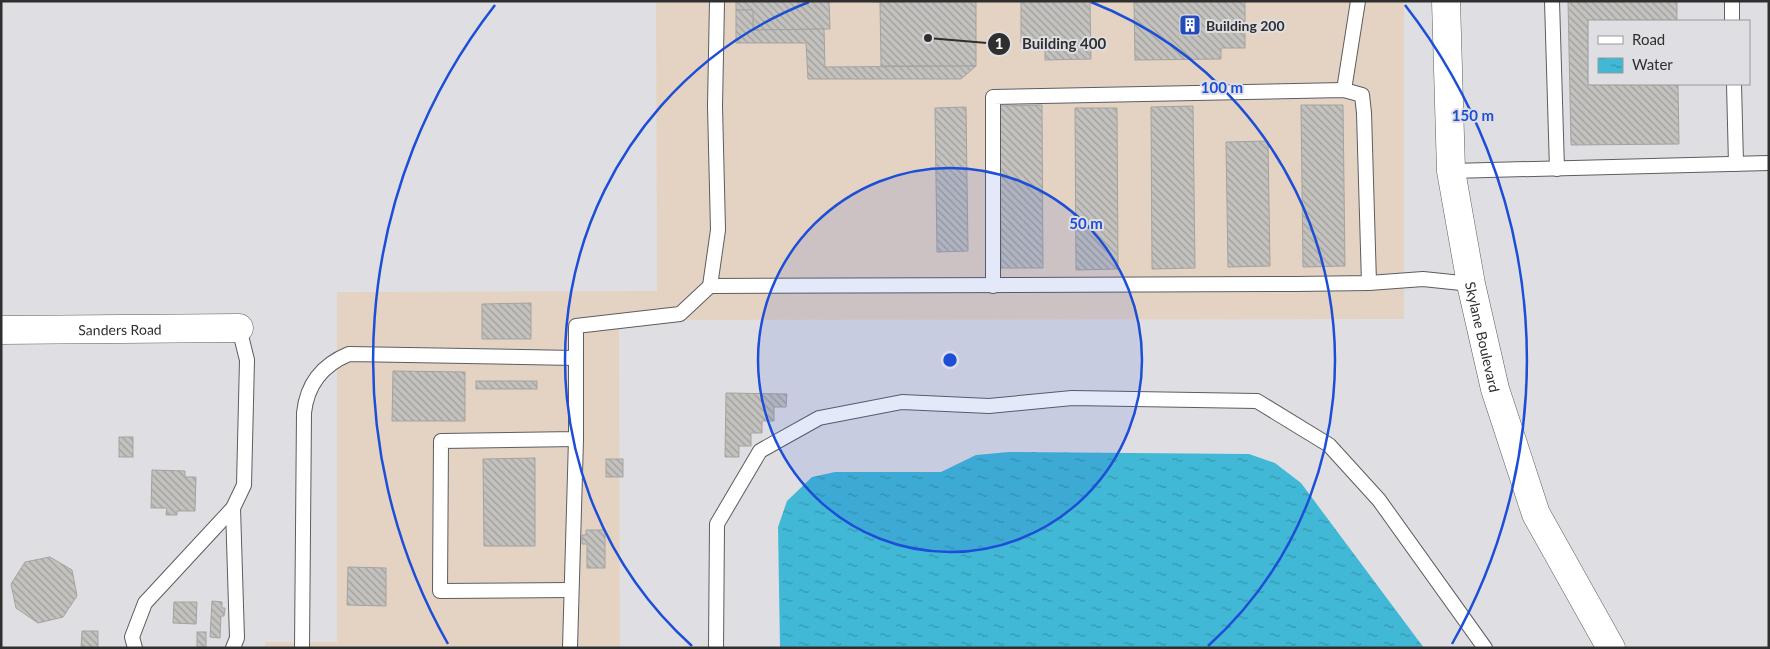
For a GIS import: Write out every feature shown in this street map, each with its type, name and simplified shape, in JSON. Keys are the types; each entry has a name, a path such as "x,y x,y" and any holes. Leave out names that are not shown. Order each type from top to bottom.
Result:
{"street":[{"name":"Skylane Boulevard","path":"1446,1 1451,171 1471,284 1495,389 1536,514 1611,648"},
{"name":"Sanders Road","path":"1,330 239,328"}],"lane":[{"path":"570,648 576,438 576,326 680,314 710,286 718,230 717,1"},
{"path":"1344,90 1358,1"},
{"path":"1552,1 1557,169"},
{"path":"1732,1 1732,20"},
{"path":"1734,85 1736,164"},
{"path":"993,286 993,97 1344,90 1362,95 1369,284"},
{"path":"1451,171 1769,164"},
{"path":"710,286 1369,284 1423,279 1471,284"},
{"path":"135,648 132,637 145,602 233,508 244,486 247,360 239,328"},
{"path":"302,648 304,413 306,395 315,378 332,361 349,354 576,358"},
{"path":"716,648 717,524 760,451 818,418 902,402 989,406 1072,398 1257,401 1322,440 1330,445 1379,500 1485,648"},
{"path":"571,590 440,591 441,441 576,438"},
{"path":"233,508 237,638 234,648"}],"shaded area":[{"path":"656,1 1404,1 1404,319 619,320 620,648 265,648 265,642 337,642 337,292 657,291"}],"water":[{"path":"1009,452 1249,454 1275,463 1301,483 1424,648 780,648 778,527 787,501 812,477 835,472 941,472 976,455"}],"building":[{"path":"736,1 829,1 830,29 753,30 753,10 736,10"},
{"path":"859,1 976,1 976,66 881,66 880,2"},
{"path":"1021,1 1090,1 1091,59 1045,60 1045,47 1031,48 1031,42 1021,43"},
{"name":"Building 200","path":"1245,1 1245,48 1221,48 1221,59 1135,60 1134,2"},
{"path":"1568,1 1677,1 1677,20 1588,20 1588,85 1678,85 1679,144 1571,145"},
{"path":"736,10 753,10 753,30 824,29 825,67 976,66 961,79 808,79 806,43 736,43"},
{"path":"1042,105 1043,268 1001,268 1000,106"},
{"path":"1301,105 1343,105 1345,266 1303,267"},
{"path":"1193,106 1195,268 1152,269 1151,107"},
{"path":"966,107 968,251 937,252 935,108"},
{"path":"1075,108 1117,108 1118,269 1076,270"},
{"path":"1268,141 1270,266 1228,267 1226,142"},
{"path":"531,303 531,339 482,339 482,304"},
{"path":"393,371 465,372 465,421 392,421"},
{"path":"476,381 537,381 537,389 476,389"},
{"path":"726,393 787,394 786,407 774,407 774,421 762,421 762,433 751,433 751,446 739,446 739,457 725,457"},
{"path":"119,437 133,437 133,457 119,457"},
{"path":"535,458 535,546 484,546 483,459"},
{"path":"606,459 623,459 623,477 606,477"},
{"path":"152,470 185,471 185,477 196,477 195,511 177,511 177,515 166,515 167,508 151,508"},
{"path":"586,530 605,530 605,568 587,568 587,544 582,544 582,535 586,535"},
{"path":"50,557 72,570 77,596 63,617 38,623 16,608 11,584 25,562"},
{"path":"348,567 386,568 386,606 347,605"},
{"path":"212,601 222,602 222,608 225,608 224,616 221,616 220,638 210,637"},
{"path":"174,602 197,602 196,624 173,623"},
{"path":"82,631 98,631 98,648 81,648"},
{"path":"197,632 206,632 206,647 197,647"}],"place":[{"name":"Building 200","path":"1190,25"},
{"name":"Building 400","path":"928,38"}]}
